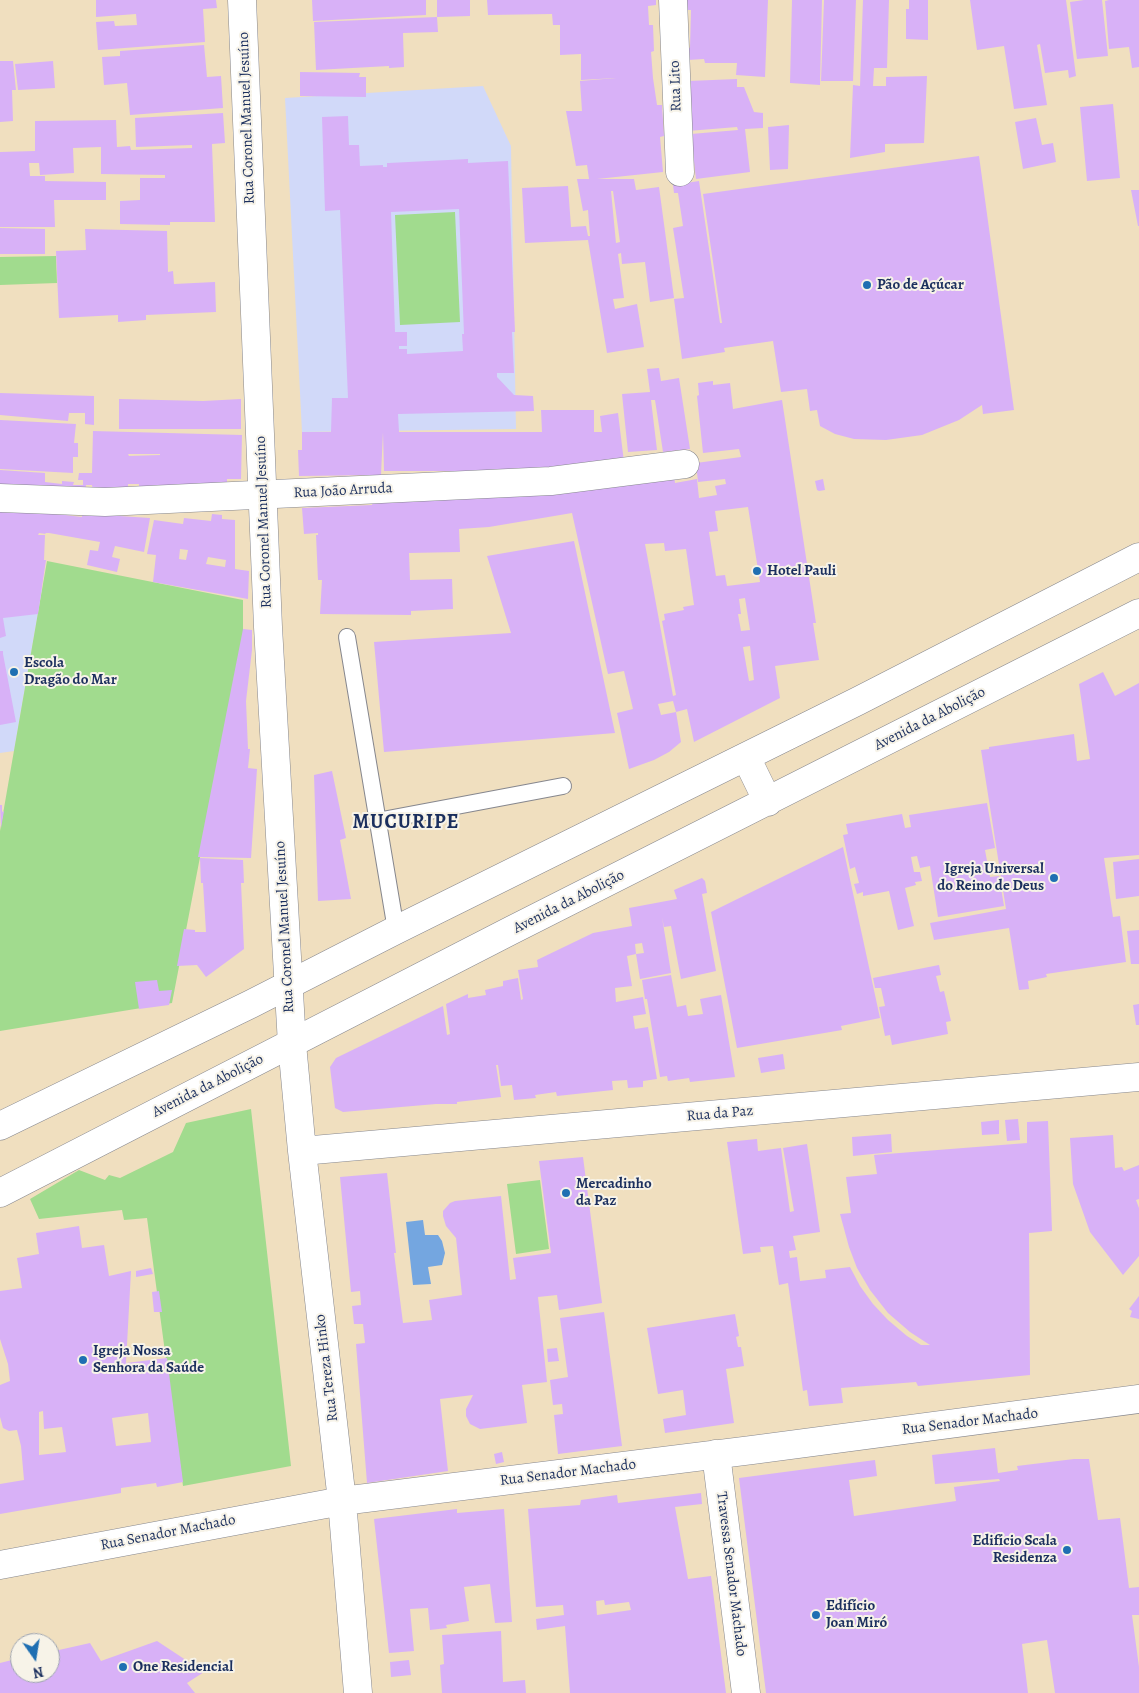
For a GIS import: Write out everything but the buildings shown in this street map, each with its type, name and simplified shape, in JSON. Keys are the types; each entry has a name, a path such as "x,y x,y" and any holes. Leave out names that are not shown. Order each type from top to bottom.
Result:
{"street":[{"name":"Rua Coronel Manuel Jesuíno","path":"242,0 263,494 292,1044"},
{"name":"Rua Lito","path":"673,0 680,172"},
{"name":"Rua João Arruda","path":"0,498 105,502 551,481 685,464"},
{"path":"0,1126 289,985 746,757 1139,557"},
{"name":"Avenida da Abolição","path":"0,1193 521,926 1139,613"},
{"path":"746,757 768,802"},
{"name":"Rua Tereza Hinko","path":"292,1044 302,1151 342,1501 358,1693"},
{"name":"Rua da Paz","path":"302,1151 1139,1077"},
{"name":"Rua Senador Machado","path":"0,1565 342,1501 1139,1400"},
{"name":"Travessa Senador Machado","path":"716,1454 746,1693"}],"lane":[{"path":"347,637 396,930"},
{"path":"377,821 563,786"}],"shaded area":[{"path":"483,86 511,146 516,429 302,432 285,98"},
{"name":"Escola Dragão do Mar","path":"42,590 14,751 0,753 0,594"}],"green space":[{"path":"455,212 460,322 400,325 395,215"},
{"path":"56,256 57,283 0,285 0,257"},
{"path":"47,561 243,600 243,633 172,1003 0,1031 0,831"},
{"path":"251,1109 291,1466 183,1486 147,1218 124,1220 122,1210 39,1219 30,1199 79,1170 105,1180 109,1175 120,1178 173,1152 186,1123"},
{"path":"540,1180 549,1249 516,1254 507,1184"}],"water":[{"path":"423,1220 425,1235 438,1235 442,1241 445,1253 442,1265 428,1267 431,1284 413,1285 406,1222"}],"place":[{"name":"Pão de Açúcar","path":"867,285"},
{"name":"Hotel Pauli","path":"757,571"},
{"name":"Escola Dragão do Mar","path":"14,672"},
{"name":"Igreja Universal do Reino de Deus","path":"1054,878"},
{"name":"Mercadinho da Paz","path":"566,1193"},
{"name":"Igreja Nossa Senhora da Saúde","path":"83,1360"},
{"name":"Edifício Scala Residenza","path":"1067,1550"},
{"name":"Edifício Joan Miró","path":"816,1615"},
{"name":"One Residencial","path":"123,1667"}],"district":[{"name":"MUCURIPE","path":"406,823"}]}
